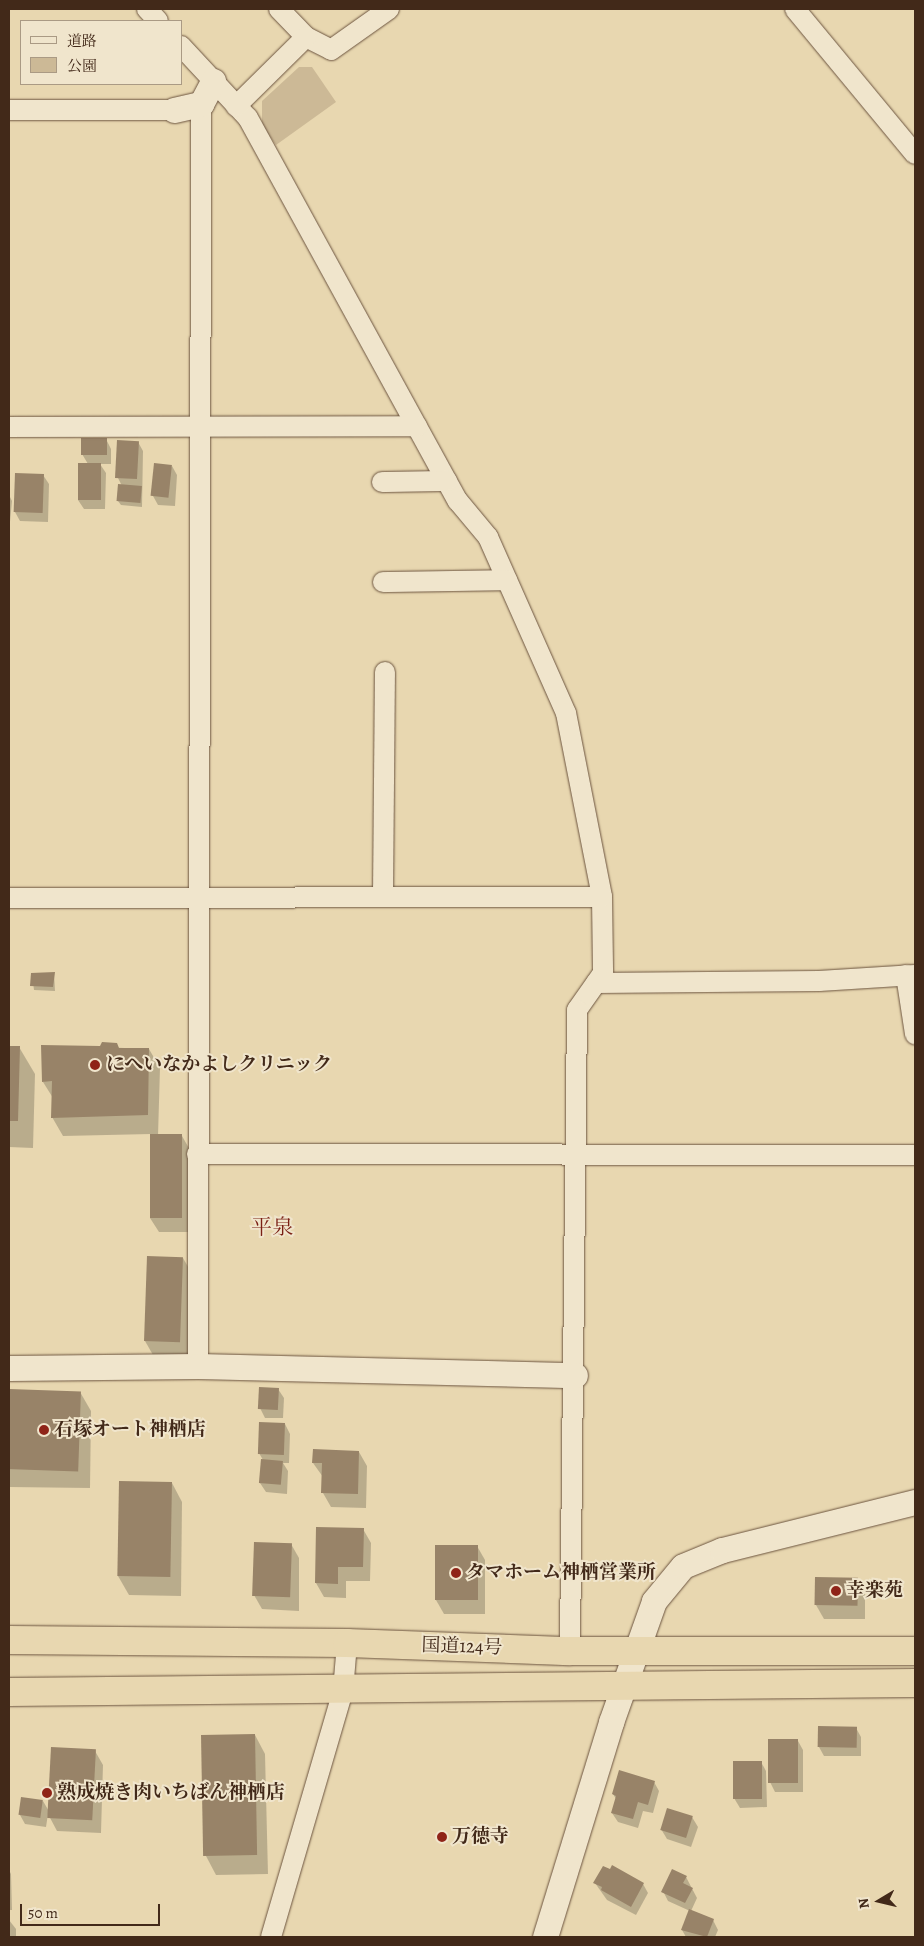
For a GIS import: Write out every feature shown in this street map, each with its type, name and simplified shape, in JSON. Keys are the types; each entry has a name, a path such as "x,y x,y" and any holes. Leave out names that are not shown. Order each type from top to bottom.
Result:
{"highway":[{"name":"国道124号","path":"9,1640 347,1643 570,1651 915,1651"},
{"path":"9,1692 915,1683"}],"street":[{"path":"147,9 157,20"},
{"path":"279,9 306,37 330,50 389,9"},
{"path":"794,9 915,154"},
{"path":"236,106 306,37"},
{"path":"182,47 248,118 458,501 488,537 566,713 602,897 603,973 577,1010 575,1375 570,1651"},
{"path":"198,1366 201,104 213,81"},
{"path":"9,110 174,110 201,104"},
{"path":"9,427 417,426"},
{"path":"382,482 447,481"},
{"path":"382,582 507,580"},
{"path":"382,896 385,672"},
{"path":"9,898 200,896 602,897"},
{"path":"596,984 819,980 911,975 915,1034"},
{"path":"198,1154 915,1155"},
{"path":"9,1368 198,1366 575,1375"},
{"path":"545,1937 654,1601 683,1566 722,1550 915,1502"},
{"path":"271,1937 342,1690 347,1643"}],"green space":[{"path":"299,67 312,67 336,102 276,145 262,125 262,101"}],"building":[{"path":"81,438 107,438 107,455 81,455"},
{"path":"117,440 139,441 137,479 115,478"},
{"path":"78,463 101,463 101,500 78,500"},
{"path":"154,463 172,465 168,498 151,496"},
{"path":"15,473 44,474 43,513 14,512"},
{"path":"118,484 142,486 140,503 117,501"},
{"path":"55,972 53,987 30,986 31,973"},
{"name":"にへいなかよしクリニック","path":"102,1042 117,1043 119,1048 149,1048 148,1115 51,1118 52,1081 42,1082 41,1045 100,1046"},
{"path":"9,1046 20,1046 18,1121 9,1121"},
{"path":"150,1134 182,1134 182,1218 150,1218"},
{"path":"147,1256 183,1257 180,1342 144,1341"},
{"path":"259,1387 279,1388 278,1410 258,1409"},
{"name":"石塚オート神栖店","path":"9,1389 81,1392 78,1471 9,1469"},
{"path":"259,1422 285,1423 284,1455 258,1454"},
{"path":"313,1449 359,1451 358,1494 321,1493 322,1463 312,1463"},
{"path":"261,1459 283,1461 281,1485 259,1483"},
{"path":"119,1481 172,1482 170,1577 117,1576"},
{"path":"316,1527 364,1528 363,1567 338,1567 338,1584 315,1583"},
{"path":"254,1542 292,1543 290,1597 252,1596"},
{"name":"タマホーム神栖営業所","path":"435,1545 478,1545 478,1600 435,1600"},
{"name":"幸楽苑","path":"815,1577 858,1578 858,1606 815,1605"},
{"path":"818,1726 857,1727 857,1748 818,1747"},
{"path":"255,1734 257,1855 203,1856 201,1735"},
{"path":"768,1739 798,1739 798,1783 768,1783"},
{"path":"51,1747 96,1749 92,1820 47,1818"},
{"path":"733,1761 762,1761 762,1799 733,1799"},
{"path":"619,1770 655,1781 648,1805 638,1802 633,1819 611,1813 616,1796 612,1794"},
{"path":"21,1797 43,1800 40,1818 18,1815"},
{"path":"667,1808 693,1816 686,1838 660,1830"},
{"path":"612,1865 644,1883 631,1907 601,1890 602,1887 593,1883 603,1866 610,1869"},
{"path":"672,1869 687,1876 683,1883 693,1888 685,1903 661,1892"},
{"path":"689,1909 714,1919 707,1937 681,1930"}],"place":[{"name":"にへいなかよしクリニック","path":"95,1065"},
{"name":"石塚オート神栖店","path":"44,1430"},
{"name":"タマホーム神栖営業所","path":"456,1573"},
{"name":"幸楽苑","path":"836,1591"},
{"name":"熟成焼き肉いちばん神栖店","path":"47,1793"},
{"name":"万徳寺","path":"442,1837"}],"district":[{"name":"平泉","path":"272,1227"}]}
